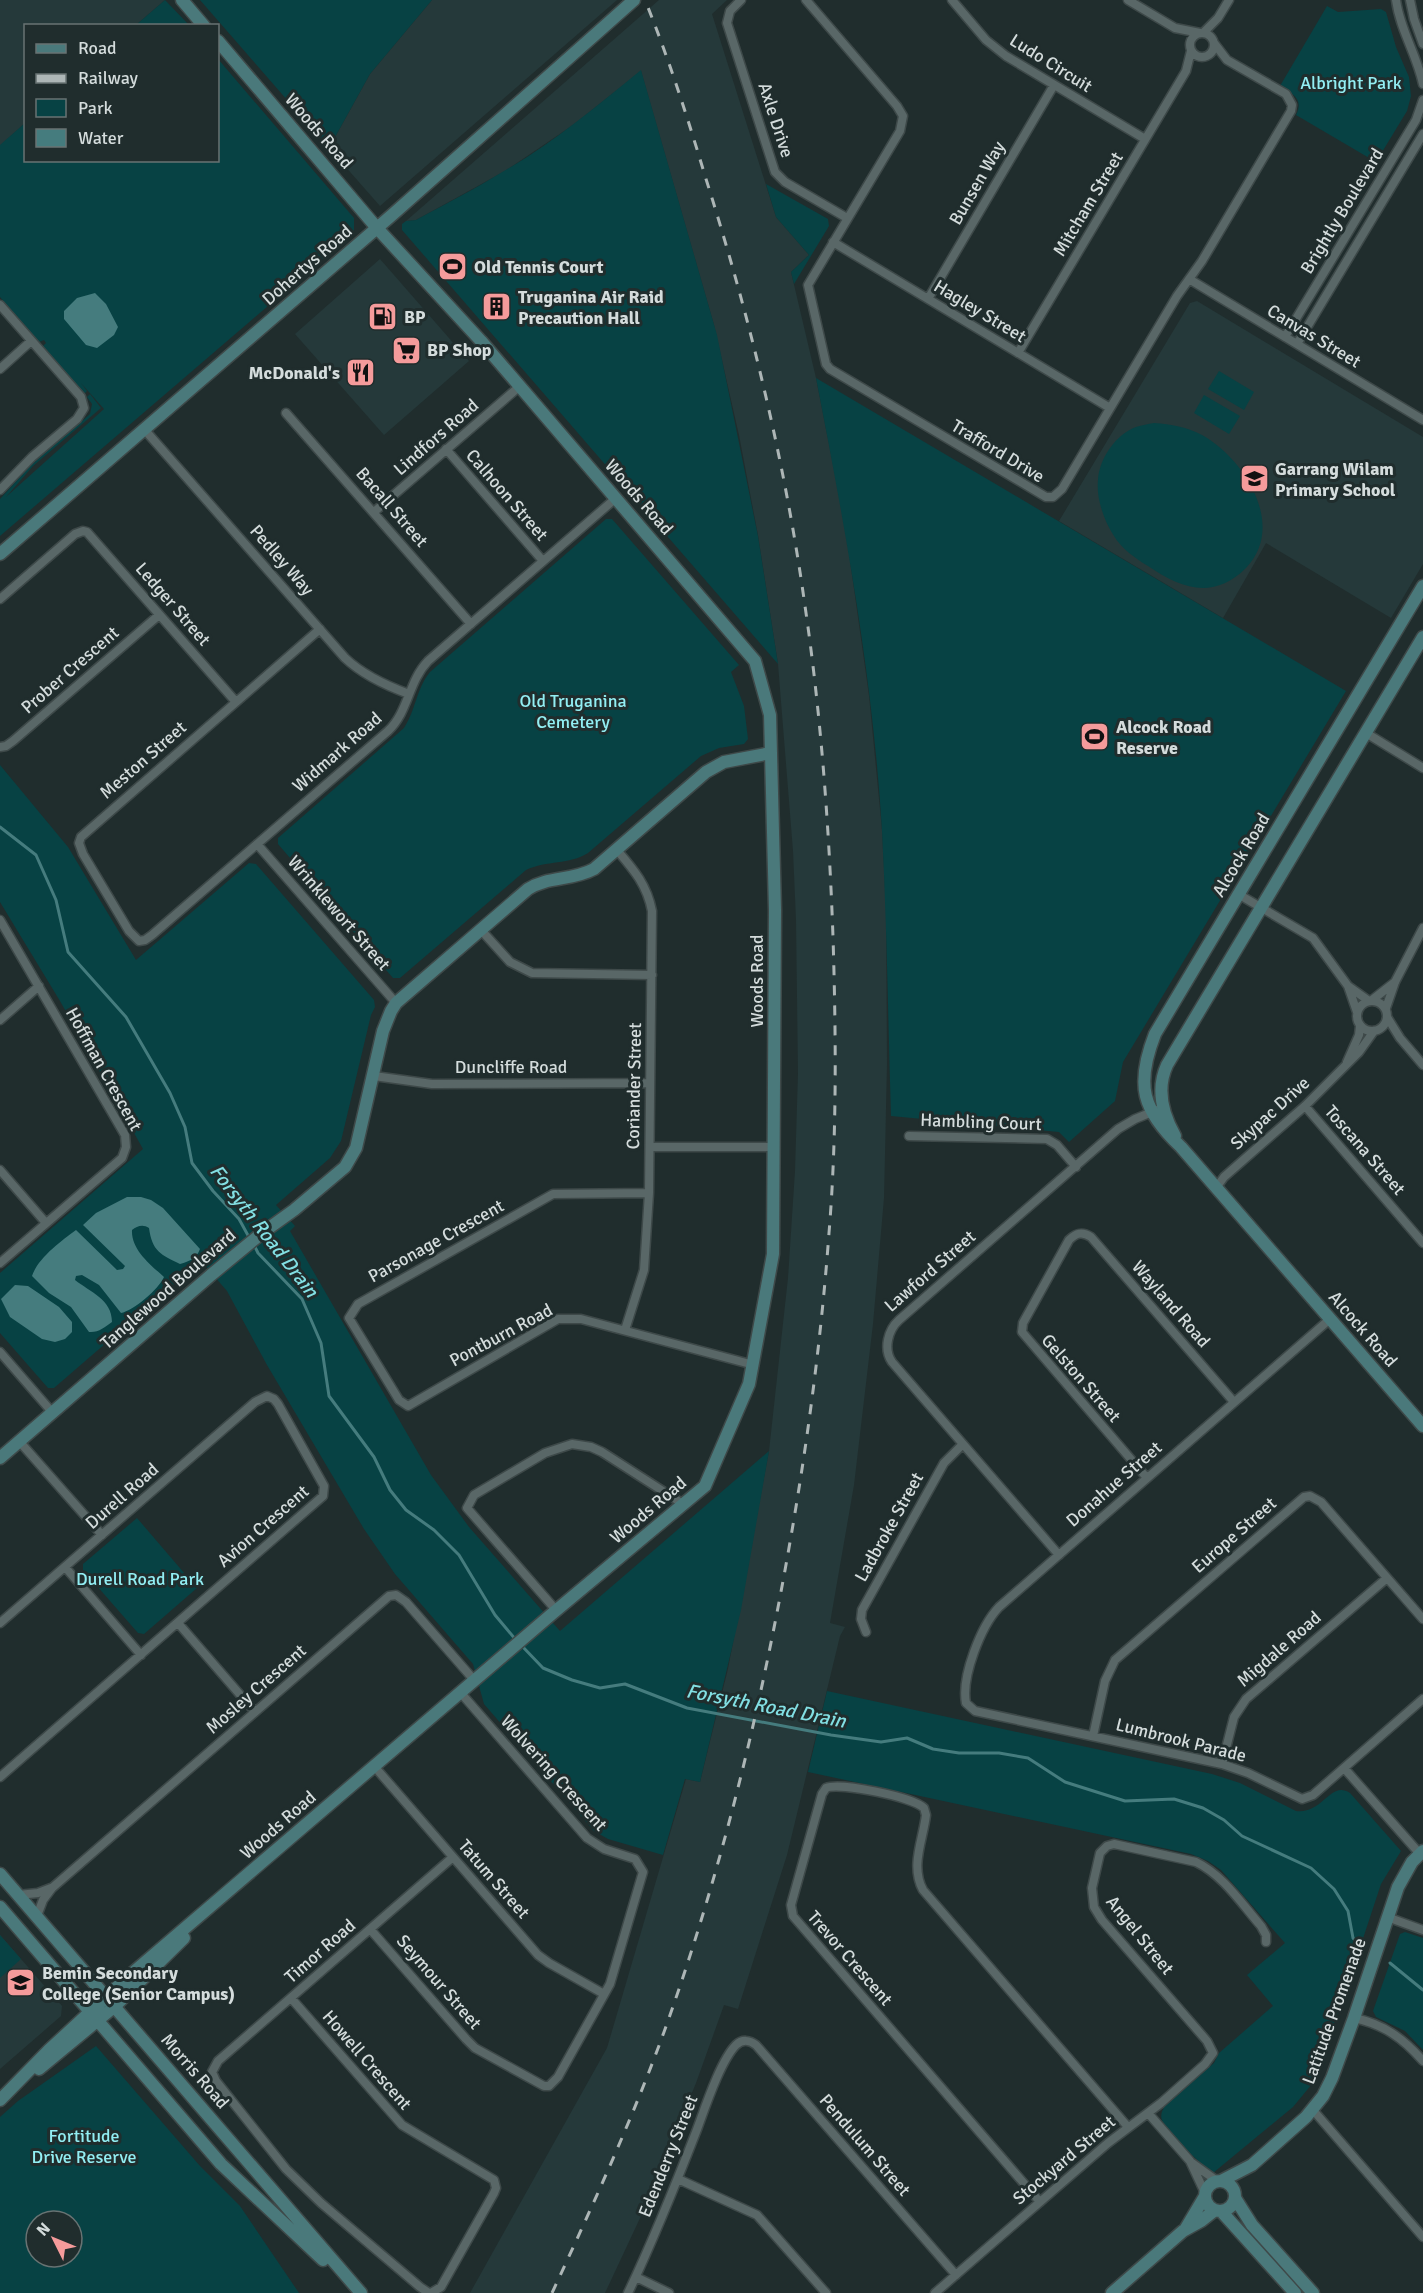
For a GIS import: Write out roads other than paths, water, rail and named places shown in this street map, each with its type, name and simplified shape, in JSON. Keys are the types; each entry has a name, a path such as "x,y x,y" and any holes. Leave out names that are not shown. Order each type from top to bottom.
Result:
{"street":[{"path":"182,0 202,24"},
{"name":"Axle Drive","path":"741,0 730,12 727,23 775,172 785,182 847,218"},
{"name":"Trafford Drive","path":"806,0 897,106 903,116 900,130 807,288 824,361 828,367 1041,496 1053,497 1062,489 1291,111 1292,105 1286,94 1227,60"},
{"name":"Ludo Circuit","path":"952,0 995,48 1145,140"},
{"path":"1128,0 1175,28 1209,35 1227,60"},
{"path":"1190,49 1191,39 1218,18 1229,0"},
{"path":"1396,0 1404,33 1423,84"},
{"path":"1410,0 1423,44"},
{"name":"Dohertys Road","path":"0,554 377,228 631,2"},
{"path":"1206,57 1214,50 1218,18"},
{"path":"1175,28 1198,57 1227,60"},
{"name":"Woods Road","path":"0,2100 111,2002 228,1892 474,1680 705,1486 749,1384 773,1254 775,910 770,715 755,661 520,386 377,228 219,42"},
{"name":"Mitcham Street","path":"1018,353 1186,71 1190,49"},
{"name":"Mitcham Street","path":"1186,71 1206,57"},
{"name":"Bunsen Way","path":"928,299 1054,85"},
{"name":"Brightly Boulevard","path":"1285,337 1418,116 1423,100"},
{"name":"Brightly Boulevard","path":"1296,344 1423,134"},
{"path":"1366,202 1378,208"},
{"name":"Hagley Street","path":"833,242 1110,408"},
{"name":"Canvas Street","path":"1189,279 1423,420"},
{"path":"0,305 81,396 84,408 77,419 32,457 0,490"},
{"path":"0,369 31,341"},
{"name":"Lindfors Road","path":"374,512 520,386"},
{"name":"Bacall Street","path":"286,414 471,624"},
{"name":"Pedley Way","path":"144,429 355,667 393,688 410,694"},
{"name":"Calhoon Street","path":"446,450 543,561"},
{"name":"Widmark Road","path":"139,941 145,940 396,723 419,670 616,498"},
{"name":"Ledger Street","path":"0,599 75,534 83,531 91,535 236,702"},
{"name":"Alcock Road","path":"1423,586 1155,1034 1144,1072 1147,1098 1157,1110 1159,1125 1181,1147 1423,1426"},
{"name":"Prober Crescent","path":"0,747 13,741 159,615"},
{"name":"Meston Street","path":"139,941 129,931 83,854 81,837 320,629"},
{"path":"1157,1110 1167,1065 1421,645"},
{"path":"1366,734 1423,768"},
{"name":"Tanglewood Boulevard","path":"0,1458 211,1275 345,1167 354,1156 387,1020 396,1003 536,884 584,874 617,850 706,772 724,762 771,753"},
{"name":"Wrinklewort Street","path":"257,844 396,1003"},
{"name":"Coriander Street","path":"617,850 642,880 649,895 652,911 649,1192 644,1270 625,1330"},
{"path":"1238,894 1313,938 1348,986 1360,1026 1400,1038"},
{"name":"Hoffman Crescent","path":"0,920 126,1142 122,1158 0,1263"},
{"path":"1375,1031 1384,1025 1395,982 1423,928"},
{"path":"481,930 510,962 532,973 652,975"},
{"path":"1357,1012 1360,1005 1395,982"},
{"path":"0,1020 39,986"},
{"path":"1348,986 1370,1000 1381,1003 1400,1038 1423,1065"},
{"name":"Skypac Drive","path":"1347,1063 1359,1035 1360,1026"},
{"name":"Skypac Drive","path":"1216,1188 1224,1177 1305,1106 1359,1052 1375,1031"},
{"name":"Duncliffe Road","path":"374,1076 432,1084 650,1083"},
{"name":"Toscana Street","path":"1305,1106 1423,1243"},
{"name":"Lawford Street","path":"1059,1555 890,1358 888,1351 891,1328 1124,1125 1157,1110"},
{"name":"Hambling Court","path":"909,1136 1047,1139 1057,1145 1076,1167"},
{"path":"650,1147 775,1147"},
{"path":"0,1170 46,1223"},
{"name":"Parsonage Crescent","path":"408,1406 399,1400 349,1318 358,1304 553,1194 649,1192"},
{"name":"Wayland Road","path":"1080,1233 1090,1237 1234,1402"},
{"name":"Gelston Street","path":"1080,1233 1069,1240 1025,1317 1022,1332 1147,1478"},
{"name":"Pontburn Road","path":"408,1406 558,1319 582,1319 754,1365"},
{"name":"Donahue Street","path":"966,1703 966,1691 976,1646 987,1621 1006,1600 1330,1319"},
{"path":"0,1352 52,1413"},
{"name":"Durell Road","path":"0,1623 255,1402 267,1396"},
{"name":"Avion Crescent","path":"0,1777 318,1501 325,1491 324,1486 278,1404 267,1396"},
{"path":"19,1441 102,1535"},
{"path":"554,1612 467,1508 474,1495 545,1453 572,1444 591,1447 602,1452 683,1504"},
{"name":"Ladbroke Street","path":"866,1632 861,1619 862,1610 944,1463 963,1444"},
{"name":"Europe Street","path":"1093,1736 1105,1681 1115,1660 1304,1497 1310,1496 1321,1502 1423,1619"},
{"path":"65,1567 141,1655"},
{"name":"Migdale Road","path":"1222,1764 1234,1717 1246,1699 1387,1578"},
{"name":"Mosley Crescent","path":"37,1916 43,1900 52,1888 389,1596 396,1595 406,1602 474,1680"},
{"path":"178,1623 255,1712"},
{"name":"Wolvering Crescent","path":"460,1692 587,1838 604,1849 635,1859 643,1872 610,1984 558,2077 549,2086"},
{"name":"Lumbrook Parade","path":"966,1703 975,1711 1222,1764 1248,1773 1302,1799 1310,1797 1423,1699"},
{"name":"Tatum Street","path":"374,1766 538,1955 549,1964 604,1994"},
{"path":"1344,1768 1421,1853"},
{"name":"Trevor Crescent","path":"1040,2202 792,1916 791,1905 822,1794 826,1788 843,1786 914,1801 924,1808 927,1815 916,1868 922,1890 1128,2127"},
{"name":"Angel Street","path":"1213,2053 1207,2041 1097,1913 1092,1901 1092,1887 1100,1853 1107,1846 1114,1844 1196,1862 1206,1867 1219,1878 1261,1926 1266,1935 1266,1942"},
{"name":"Latitude Promenade","path":"1219,2181 1252,2165 1313,2110 1332,2078 1402,1878 1421,1853"},
{"name":"Timor Road","path":"212,2072 218,2061 453,1857"},
{"name":"Morris Road","path":"0,1874 361,2293"},
{"name":"Mosley Crescent","path":"18,1895 38,1893 52,1888"},
{"path":"0,1907 221,2164 328,2264 354,2293"},
{"path":"1387,1917 1423,1930"},
{"name":"Seymour Street","path":"370,1929 476,2048 536,2083 549,2086"},
{"name":"Howell Crescent","path":"212,2072 216,2081 286,2169 330,2211 420,2288 430,2293 441,2287 494,2193 496,2188 494,2180 402,2125 291,1998"},
{"path":"1354,2018 1368,2021 1393,2032 1423,2061"},
{"name":"Edenderry Street","path":"628,2293 678,2179 720,2072 735,2046 747,2040"},
{"name":"Pendulum Street","path":"747,2040 754,2042 765,2054 956,2275"},
{"name":"Stockyard Street","path":"935,2293 1205,2064 1213,2053"},
{"path":"1313,2110 1423,2237"},
{"path":"1148,2113 1190,2161 1219,2181 1228,2183 1252,2225 1313,2293"},
{"path":"1190,2161 1207,2203 1218,2210 1292,2292 1303,2282"},
{"name":"Latitude Promenade","path":"1235,2194 1252,2165"},
{"path":"239,2181 253,2167"},
{"path":"678,2179 757,2215 826,2293"},
{"path":"1183,2231 1210,2185 1219,2181"},
{"path":"1112,2293 1183,2231 1218,2210 1230,2207 1235,2194"},
{"path":"636,2277 669,2293"}],"water":[{"path":"95,293 106,304 118,327 114,335 97,348 86,345 64,319 64,311 77,298"},
{"path":"127,1197 151,1200 163,1208 200,1249 192,1259 180,1264 158,1251 152,1242 149,1228 136,1227 132,1230 138,1250 164,1277 145,1299 121,1313 99,1285 82,1275 76,1276 75,1280 99,1297 111,1314 112,1322 98,1331 89,1332 71,1307 49,1293 32,1276 45,1256 76,1230 117,1270 123,1269 125,1266 83,1225 96,1213"},
{"path":"15,1285 28,1286 59,1307 72,1322 72,1332 65,1339 55,1342 42,1339 10,1317 1,1299"}],"waterway":[{"name":"Forsyth Road Drain","path":"0,827 36,855 56,900 68,952 126,1017 170,1093 185,1127 192,1163 213,1191 239,1219 250,1239"},
{"name":"Forsyth Road Drain","path":"254,1245 258,1253 302,1299 321,1343 329,1396 374,1457 390,1490 406,1510 434,1530 459,1555 495,1615 516,1640"},
{"name":"Forsyth Road Drain","path":"521,1645 543,1668 600,1688 625,1684 687,1708 831,1735 881,1742 907,1738 933,1749 959,1753 999,1753 1028,1758 1065,1782 1125,1801 1174,1799 1203,1808 1224,1820 1242,1836 1311,1868 1334,1889 1348,1911 1353,1938 1360,1946"},
{"name":"Forsyth Road Drain","path":"1390,1963 1423,1990"}],"railway":[{"path":"552,2293 597,2196 652,2065 700,1925 731,1816 769,1652 803,1461 821,1324 833,1159 835,1011 829,854 816,688 797,552 776,444 737,284 685,112 645,0"}],"place":[{"name":"Old Tennis Court","path":"453,267"},
{"name":"Truganina Air Raid Precaution Hall","path":"497,307"},
{"name":"BP","path":"383,317"},
{"name":"BP Shop","path":"406,350"},
{"name":"McDonald's","path":"361,373"},
{"name":"Garrang Wilam Primary School","path":"1254,479"},
{"name":"Alcock Road Reserve","path":"1095,737"},
{"name":"Bemin Secondary College (Senior Campus)","path":"21,1983"}],"park label":[{"name":"Albright Park","path":"1351,83"},
{"name":"Old Truganina Cemetery","path":"573,711"},
{"name":"Durell Road Park","path":"140,1579"},
{"name":"Fortitude Drive Reserve","path":"84,2146"}]}
